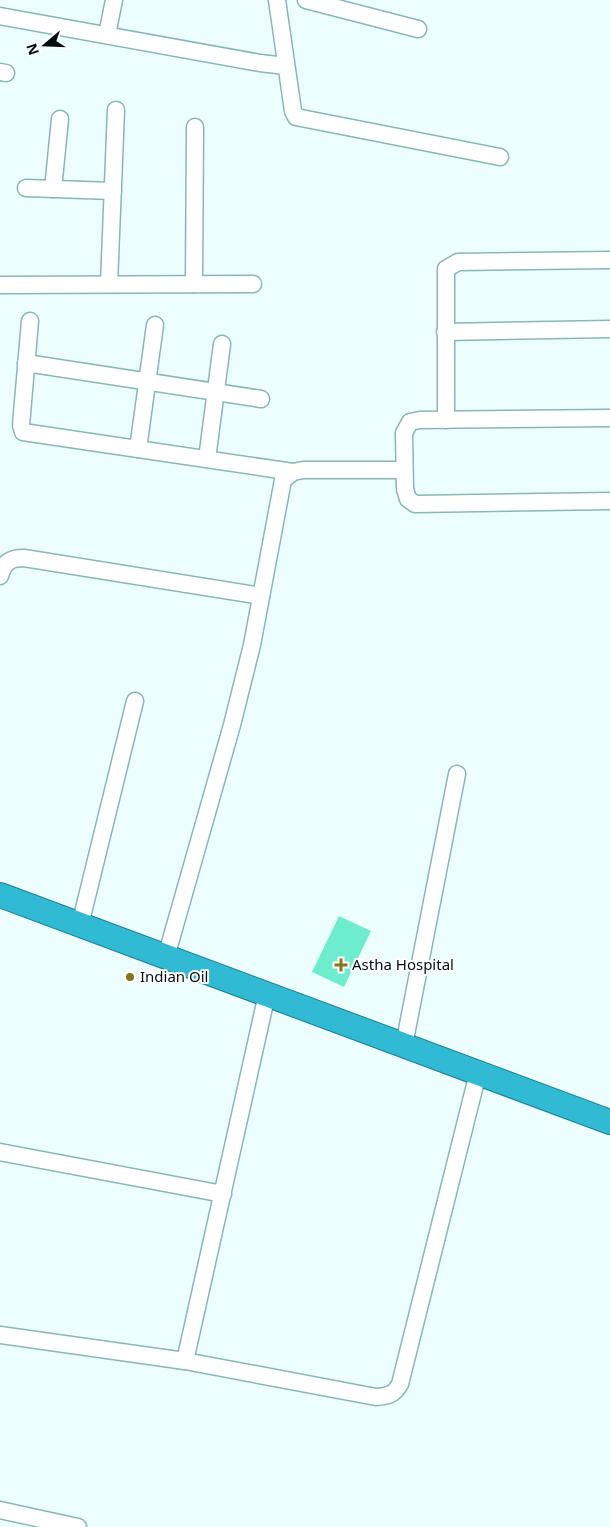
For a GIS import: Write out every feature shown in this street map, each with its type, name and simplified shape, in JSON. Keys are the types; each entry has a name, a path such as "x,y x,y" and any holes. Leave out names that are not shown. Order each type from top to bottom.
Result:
{"highway":[{"path":"0,896 610,1122"}],"street":[{"path":"107,35 114,0"},
{"path":"277,0 293,111 300,119 500,157"},
{"path":"306,0 343,5 418,29"},
{"path":"0,16 286,66"},
{"path":"109,284 116,110"},
{"path":"53,189 60,119"},
{"path":"194,284 195,127"},
{"path":"26,188 113,191"},
{"path":"446,420 444,277 446,269 451,264 610,260"},
{"path":"0,285 253,284"},
{"path":"30,321 21,425 24,432 293,472 303,470 404,470"},
{"path":"138,449 156,325"},
{"path":"445,332 610,329"},
{"path":"207,459 222,344"},
{"path":"26,363 261,399"},
{"path":"610,418 420,420 410,422 406,426 404,433 405,489 408,499 415,504 610,501"},
{"path":"166,957 222,764 252,645 283,480 293,472"},
{"path":"0,576 7,562 13,558 24,558 261,596"},
{"path":"80,925 135,701"},
{"path":"404,1045 457,774"},
{"path":"185,1361 267,994"},
{"path":"0,1335 185,1361 376,1397 389,1396 396,1391 400,1384 478,1073"},
{"path":"0,1152 222,1194"},
{"path":"0,1510 78,1527"}],"building":[{"path":"339,916 371,931 344,987 312,972"}],"place":[{"name":"Astha Hospital","path":"341,965"},
{"name":"Indian Oil","path":"130,977"}]}
